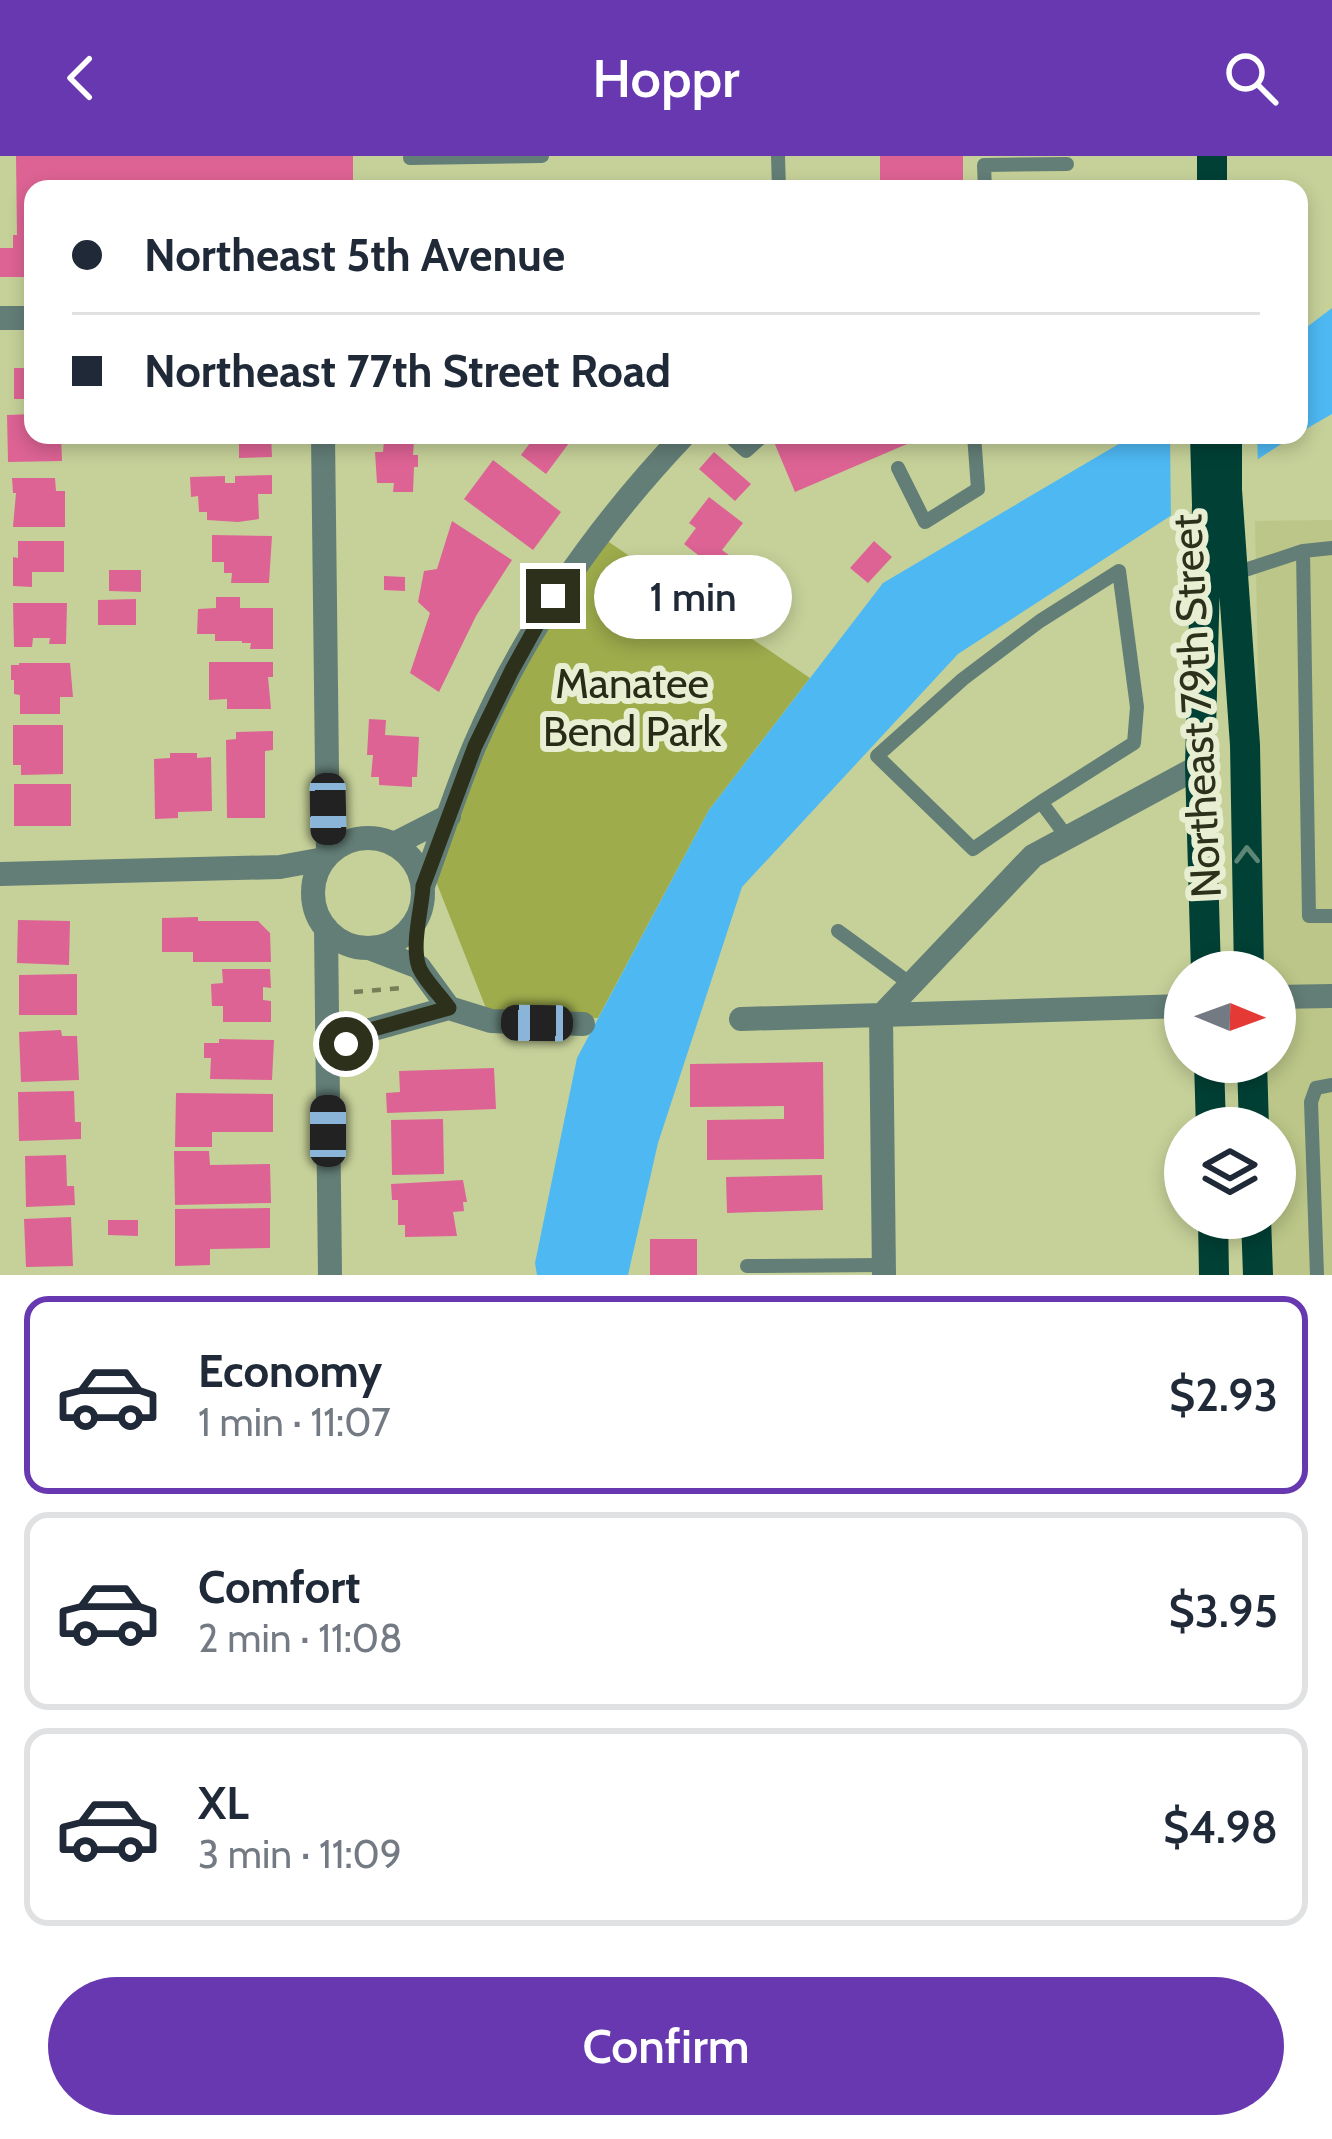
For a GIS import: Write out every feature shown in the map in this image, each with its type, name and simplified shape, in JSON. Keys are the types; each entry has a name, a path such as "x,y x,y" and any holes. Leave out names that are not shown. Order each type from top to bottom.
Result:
{"main road":[{"name":"Northeast 79th Street","path":"1207,444 1233,574 1245,745 1249,951"},
{"name":"Northeast 79th Street","path":"1205,951 1200,766 1217,498 1226,444"},
{"path":"1213,1239 1214,1275"},
{"path":"1257,1239 1258,1275"}],"street":[{"path":"314,904 313,888 326,857 328,809 323,444"},
{"path":"280,867 314,904 335,938 366,948 389,945 405,934 422,904 423,886 475,746 512,670 553,596 597,534 676,444"},
{"path":"884,1270 880,1016 1034,856 1200,766"},
{"path":"328,809 368,838 394,844 408,855 423,886"},
{"path":"394,844 448,816"},
{"path":"0,874 280,867 326,857 343,843 368,838"},
{"path":"413,976 417,917"},
{"path":"326,928 330,1275"},
{"path":"366,948 413,976 449,1008 491,1022 584,1024"},
{"path":"328,981 366,948"},
{"path":"1296,997 1332,996"},
{"path":"741,1019 1164,1007"},
{"path":"328,1058 370,1030 449,1008"}],"lane":[{"path":"410,158 542,156"},
{"path":"985,180 984,165 1067,164"},
{"path":"898,468 925,521 978,489 975,444"},
{"path":"1233,574 1304,551 1332,548"},
{"path":"1304,551 1309,916 1332,916"},
{"path":"1118,571 1137,707 1134,743 1041,802 973,849 877,756 963,680 1040,621 1118,571"},
{"path":"1041,802 1067,837"},
{"path":"838,931 911,985"},
{"path":"1318,1275 1311,1102 1316,1088 1332,1085"},
{"path":"747,1266 884,1270"}],"path":[{"path":"354,992 399,990 413,976"}],"shaded area":[{"path":"1332,520 1332,1275 1269,1275 1268,1239 1296,1239 1296,1107 1267,1107 1266,1083 1296,1083 1296,951 1264,951 1255,521"}],"green space":[{"name":"Manatee Bend Park","path":"597,534 810,678 709,810 598,1018 491,1021 428,861 475,746"}],"water":[{"path":"1332,308 1332,414 1308,428 1308,326"},
{"path":"1119,444 1281,444 958,654 742,887 658,1143 628,1275 537,1275 535,1263 577,1058 709,810 883,583"}],"pier":[{"path":"1170,444 1257,444 1258,465 1171,522"}],"building":[{"path":"16,156 353,156 353,180 24,180 24,277 0,277 0,248 13,248 13,235 17,235"},
{"path":"880,156 963,156 963,180 880,180"},
{"path":"14,368 24,368 24,399 14,399"},
{"path":"24,414 24,444 61,444 62,461 8,462 7,415"},
{"path":"239,444 271,444 272,457 239,458"},
{"path":"384,444 414,444 418,467 414,467 413,492 393,492 394,483 377,483 375,452 383,452"},
{"path":"529,444 568,444 546,474 521,455"},
{"path":"775,444 907,444 795,492"},
{"path":"714,452 751,484 735,501 699,469"},
{"path":"493,460 561,512 533,550 464,499"},
{"path":"272,475 272,494 258,494 259,519 207,520 207,512 199,512 198,496 191,497 190,477 225,476 225,483 235,483 235,476"},
{"path":"12,478 55,478 56,491 65,491 65,527 13,527 16,493"},
{"path":"709,497 743,523 722,550 733,558 721,573 684,544 696,528 689,523"},
{"path":"452,521 512,560 476,616 439,692 410,673 430,613 418,602 424,571 437,569"},
{"path":"212,535 272,536 269,583 231,583 232,573 224,573 224,562 212,562"},
{"path":"18,541 64,541 64,572 32,572 32,587 13,586"},
{"path":"874,541 892,557 868,583 850,568"},
{"path":"109,570 141,570 141,592 109,591"},
{"path":"384,576 405,577 405,591 384,590"},
{"path":"216,597 240,597 240,608 273,608 273,649 250,649 251,643 215,641 215,634 197,634 198,609 216,608"},
{"path":"136,599 136,625 98,625 98,600"},
{"path":"13,603 67,603 66,644 33,638 32,647 14,647"},
{"path":"209,662 273,662 273,677 268,677 271,709 227,709 227,699 209,700"},
{"path":"70,663 73,697 60,697 60,714 20,714 20,695 14,694 11,680 11,665"},
{"path":"369,719 386,720 385,735 419,737 412,787 379,785 379,777 371,777"},
{"path":"13,725 63,725 63,774 21,775 21,765 13,765"},
{"path":"273,731 273,750 265,751 265,818 227,818 226,740 236,739 236,732"},
{"path":"170,753 211,757 212,811 178,812 178,818 155,819 154,759 170,758"},
{"path":"14,784 71,784 71,826 14,826"},
{"path":"198,917 198,921 258,921 270,933 271,962 193,962 193,952 162,952 162,918"},
{"path":"18,920 70,921 69,965 17,963"},
{"path":"222,969 270,969 271,988 263,987 263,1000 271,1001 271,1022 223,1022 223,1006 212,1006 211,984 223,983"},
{"path":"77,974 77,1015 19,1015 19,975"},
{"path":"61,1030 62,1036 77,1036 79,1080 21,1082 19,1032"},
{"path":"219,1039 274,1040 272,1080 210,1079 211,1058 204,1058 204,1043 219,1043"},
{"path":"823,1062 824,1159 707,1160 707,1120 784,1119 784,1106 690,1107 690,1064"},
{"path":"494,1068 496,1109 387,1113 386,1093 400,1092 399,1071"},
{"path":"74,1091 81,1139 19,1141 18,1092"},
{"path":"176,1093 273,1094 273,1132 212,1132 212,1147 175,1147"},
{"path":"443,1119 444,1174 392,1175 391,1120"},
{"path":"174,1151 209,1151 210,1165 270,1164 271,1203 175,1205"},
{"path":"66,1155 67,1186 74,1186 75,1205 26,1207 25,1156"},
{"path":"822,1175 823,1210 727,1213 726,1177"},
{"path":"463,1180 467,1202 463,1202 464,1211 453,1212 457,1236 405,1237 405,1225 398,1225 398,1200 392,1200 391,1184"},
{"path":"270,1208 270,1248 210,1249 210,1265 175,1266 175,1209"},
{"path":"71,1217 73,1266 26,1267 24,1219"},
{"path":"108,1220 138,1220 138,1236 108,1235"},
{"path":"650,1239 697,1239 697,1275 650,1275"}],"route":[{"path":"346,1044 370,1030 449,1008 419,967 417,917 423,886 475,746 553,596"}]}
